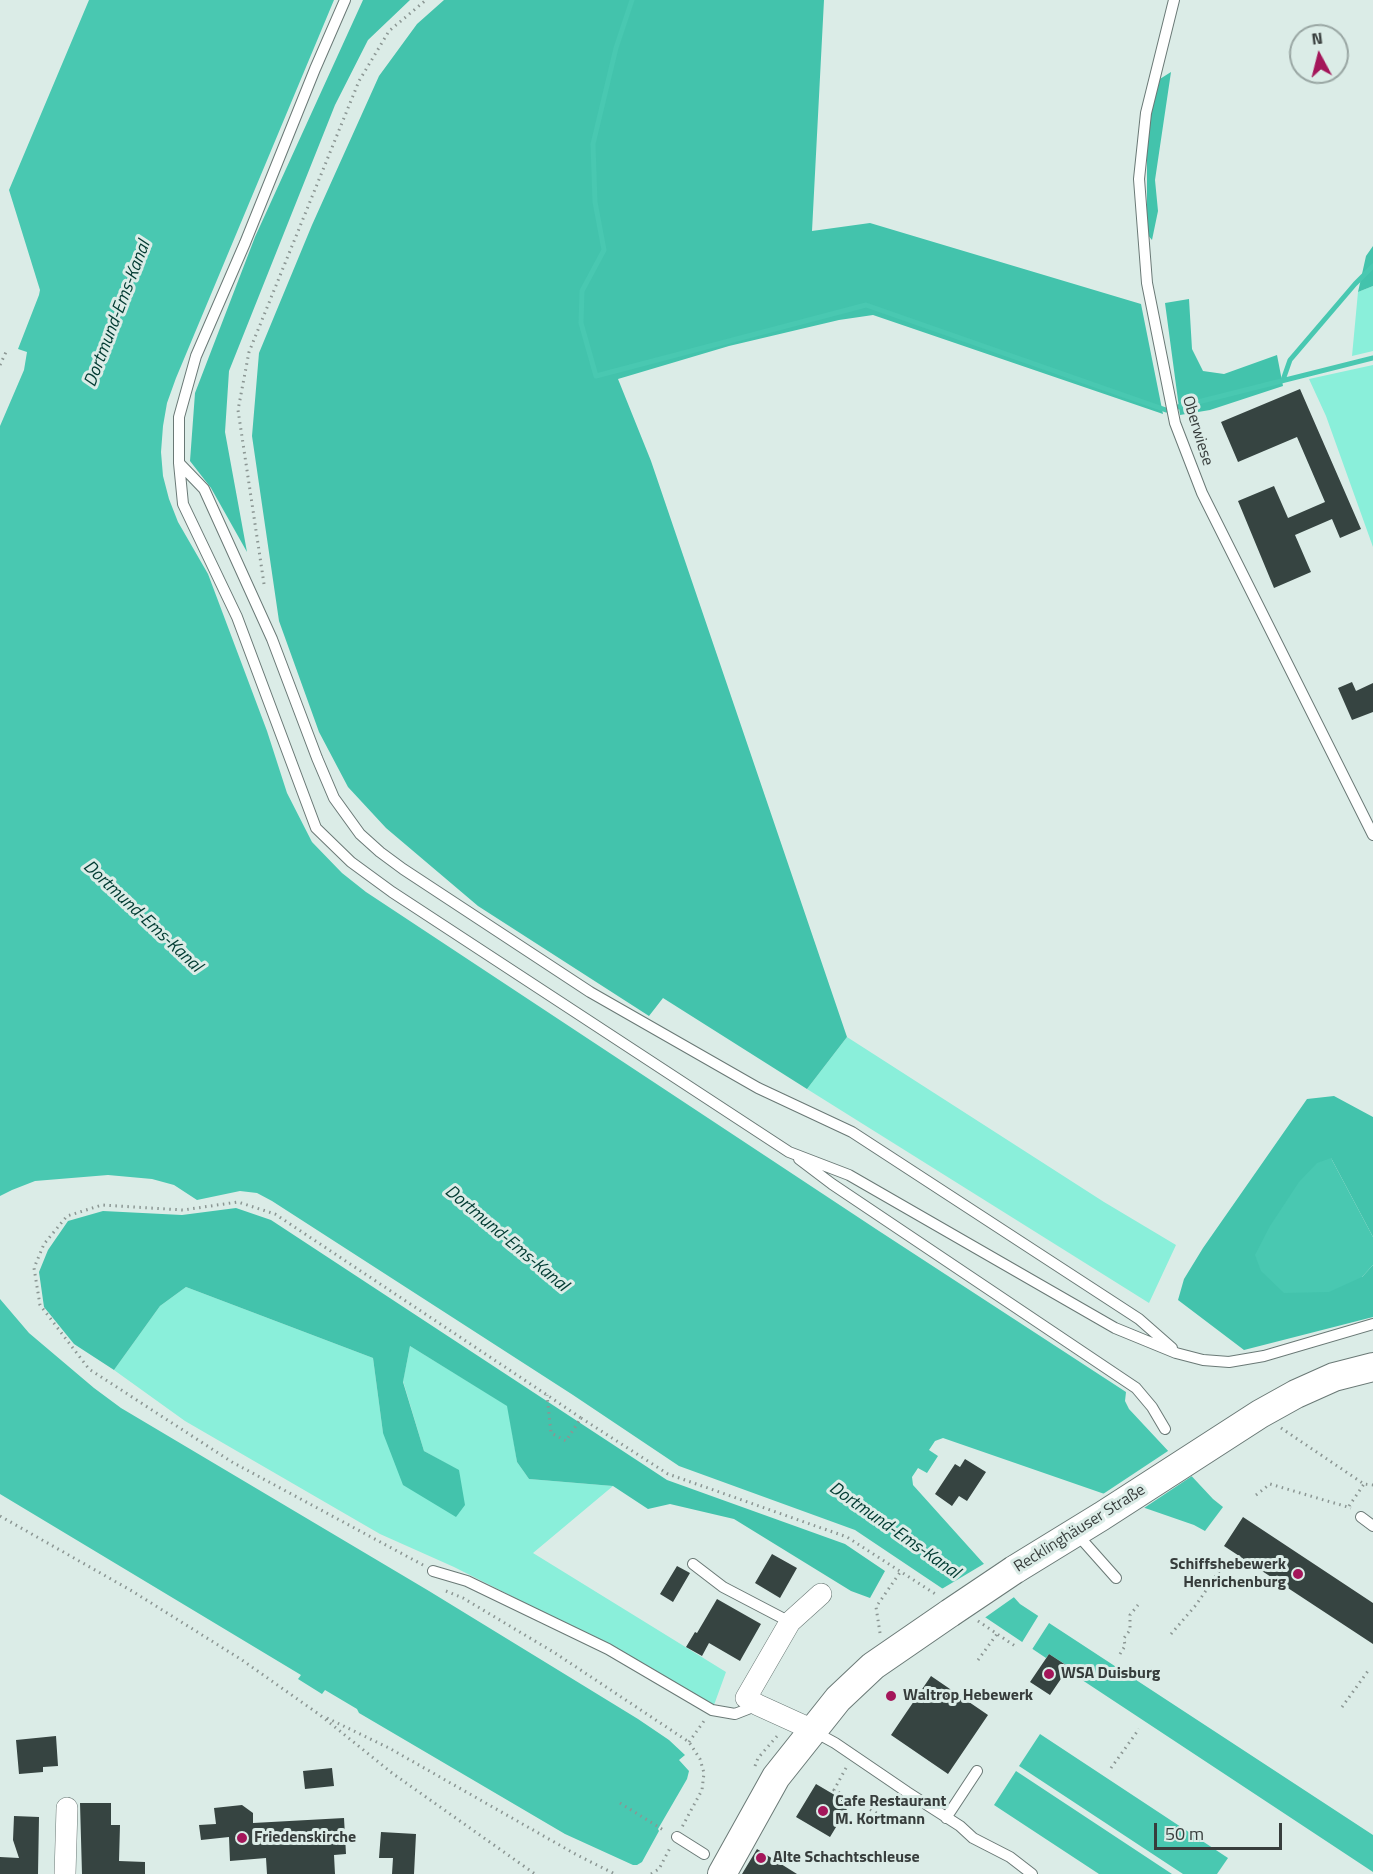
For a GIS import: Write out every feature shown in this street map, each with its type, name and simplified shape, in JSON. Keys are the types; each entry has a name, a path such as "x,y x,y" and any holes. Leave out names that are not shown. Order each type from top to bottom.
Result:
{"main road":[{"name":"Recklinghäuser Straße","path":"713,1864 838,1699 873,1666 1014,1570 1260,1414 1334,1377 1373,1367"}],"street":[{"path":"813,1731 746,1698 790,1622 821,1594"},
{"path":"65,1874 67,1808"}],"lane":[{"path":"345,0 196,356 179,417 179,463 183,504 237,617 316,828 351,862 392,892 789,1152 832,1184 1136,1388 1152,1407 1165,1429"},
{"name":"Oberwiese","path":"1174,0 1146,113 1139,178 1147,283 1175,423 1206,503 1373,835"},
{"path":"179,463 204,489 272,639 334,798 360,834 380,852 590,992 758,1088 852,1132 1139,1319 1176,1353"},
{"path":"789,1152 849,1175 1115,1329 1176,1353 1203,1360 1229,1362 1264,1356 1373,1324"},
{"path":"1361,1517 1373,1526"},
{"path":"1075,1532 1116,1578"},
{"path":"693,1564 723,1587 790,1622"},
{"path":"433,1571 467,1581 608,1649 712,1710 735,1714 758,1705"},
{"path":"813,1731 960,1826 973,1838 1010,1857 1032,1874"},
{"path":"946,1818 977,1771"},
{"path":"676,1837 713,1864"}],"path":[{"path":"265,593 238,410 249,352 359,81 389,31 426,0"},
{"path":"0,365 6,352"},
{"path":"651,1874 659,1869 702,1790 704,1773 700,1759 689,1742 555,1653 464,1598 439,1587 433,1571 232,1462 88,1369 40,1305 34,1268 44,1244 68,1216 102,1205 183,1210 238,1202 275,1214 668,1474 847,1537 900,1571 876,1607 880,1634"},
{"path":"547,1395 551,1433 566,1441 581,1418"},
{"path":"1273,1423 1364,1484 1373,1485"},
{"path":"1256,1495 1270,1484 1349,1506 1361,1517"},
{"path":"1349,1506 1364,1484"},
{"path":"0,1516 242,1659 320,1715 392,1773 535,1874"},
{"path":"1171,1634 1196,1605 1222,1567"},
{"path":"1120,1654 1125,1646 1124,1638 1130,1630 1131,1615 1138,1605"},
{"path":"978,1660 997,1634"},
{"path":"1342,1707 1368,1671"},
{"path":"689,1742 712,1710"},
{"path":"320,1715 388,1748 615,1874"},
{"path":"1111,1768 1139,1730"},
{"path":"853,1755 834,1790 886,1818"},
{"path":"621,1803 657,1826"}],"shaded area":[{"path":"363,0 410,0 368,40 335,105 229,371 225,432 247,552 211,488 190,461 195,393 255,237"},
{"path":"444,0 824,0 812,231 870,223 1141,304 1163,414 873,315 839,320 729,346 618,379 651,461 847,1037 807,1089 663,998 649,1016 478,906 386,828 348,787 319,732 279,621 252,436 259,353 312,225 379,76 417,24"},
{"path":"1171,72 1155,180 1158,211 1152,240 1147,234 1147,136 1155,82"},
{"path":"1373,246 1373,286 1358,292 1366,256"},
{"path":"1373,286 1373,351 1352,356 1358,292"},
{"path":"1189,299 1192,349 1203,371 1224,374 1277,355 1283,386 1210,410 1180,415 1165,303"},
{"path":"1373,365 1373,547 1326,416 1309,379"},
{"path":"847,1037 1104,1202 1176,1245 1149,1303 807,1089"},
{"path":"1334,1096 1373,1117 1373,1237 1331,1158 1362,1277 1373,1265 1373,1317 1244,1350 1178,1300 1184,1279 1203,1248 1307,1099"},
{"path":"236,1208 271,1220 667,1480 845,1544 885,1571 870,1598 851,1591 734,1519 670,1504 648,1509 613,1486 529,1479 517,1462 507,1406 410,1346 403,1382 424,1451 459,1470 465,1505 456,1517 403,1485 383,1433 373,1358 186,1287 160,1306 114,1370 74,1344 44,1307 39,1272 48,1250 68,1221 103,1211 182,1215"},
{"path":"186,1287 373,1358 383,1433 459,1471 424,1451 403,1381 410,1346 508,1406 517,1462 529,1479 613,1486 533,1553 726,1672 714,1705 581,1631 454,1567 380,1534 185,1421 114,1370 160,1306"}],"water":[{"name":"Dortmund-Ems-Kanal","path":"89,0 334,0 176,378 167,403 161,452 163,476 169,499 178,522 208,574 267,731 287,793 312,842 342,873 366,892 1126,1392 1125,1401 1129,1409 1223,1507 1205,1531 1194,1525 943,1438 935,1441 929,1450 938,1456 927,1473 918,1468 912,1477 913,1485 1020,1604 1373,1835 1373,1872 1070,1672 1071,1668 1049,1654 1046,1658 855,1530 679,1466 573,1395 257,1193 240,1191 197,1200 174,1185 152,1179 108,1175 35,1181 0,1196 0,426 24,370 27,352 18,349 40,290 9,190"},
{"path":"1331,1158 1373,1237 1373,1265 1362,1277 1329,1292 1284,1293 1261,1271 1255,1255 1270,1226 1299,1182 1317,1163"},
{"path":"0,1299 29,1333 121,1408 429,1591 669,1740 685,1755 679,1760 689,1771 687,1779 642,1862 633,1865 565,1834 359,1713 357,1709 325,1690 322,1694 298,1679 301,1675 0,1494"},
{"path":"1040,1734 1228,1858 1217,1874 1183,1874 1019,1766"},
{"path":"1016,1771 1172,1874 1099,1874 994,1805"}],"pier":[{"path":"1171,1449 1195,1474 1141,1510 1100,1496"},
{"path":"987,1562 1017,1595 983,1619 940,1590"},
{"path":"1040,1613 1051,1620 1031,1651 1021,1644"}],"building":[{"path":"1300,389 1361,529 1340,538 1332,519 1295,535 1311,572 1274,588 1238,501 1274,486 1288,518 1325,502 1297,437 1238,462 1221,422"},
{"path":"1352,682 1356,691 1373,683 1373,712 1352,720 1338,688"},
{"path":"965,1459 986,1472 967,1501 959,1496 952,1506 935,1494 955,1464 960,1467"},
{"name":"Schiffshebewerk Henrichenburg","path":"1243,1517 1373,1603 1373,1644 1224,1546"},
{"path":"772,1554 797,1568 780,1598 755,1583"},
{"path":"677,1566 690,1573 673,1602 660,1594"},
{"path":"717,1599 761,1624 740,1661 709,1643 702,1656 686,1647"},
{"name":"WSA Duisburg","path":"1049,1654 1069,1667 1050,1695 1030,1682"},
{"path":"931,1676 988,1715 948,1774 891,1735"},
{"path":"56,1736 58,1766 43,1767 43,1772 19,1774 16,1740"},
{"path":"332,1768 334,1786 305,1789 303,1771"},
{"name":"Cafe Restaurant M. Kortmann","path":"816,1784 850,1804 830,1837 796,1817"},
{"path":"80,1803 111,1803 111,1825 120,1825 119,1861 145,1862 145,1874 82,1874"},
{"path":"242,1805 253,1813 253,1823 344,1818 346,1854 334,1855 335,1874 267,1874 266,1858 230,1861 229,1837 201,1840 199,1825 216,1824 214,1808"},
{"path":"14,1816 39,1817 38,1874 0,1874 0,1857 19,1858 13,1840"},
{"path":"381,1832 416,1834 414,1874 392,1874 393,1858 379,1858"},
{"name":"Alte Schachtschleuse","path":"757,1849 797,1874 742,1874"}],"waterway":[{"path":"632,0 616,48 593,144 595,202 604,250 582,291 581,323 596,376 866,305 1166,410 1373,358"},
{"path":"1283,380 1290,360 1373,266"}],"place":[{"name":"Schiffshebewerk Henrichenburg","path":"1298,1574"},
{"name":"WSA Duisburg","path":"1049,1674"},
{"name":"Waltrop Hebewerk","path":"891,1696"},
{"name":"Cafe Restaurant M. Kortmann","path":"823,1811"},
{"name":"Friedenskirche","path":"242,1838"},
{"name":"Alte Schachtschleuse","path":"761,1858"}]}
